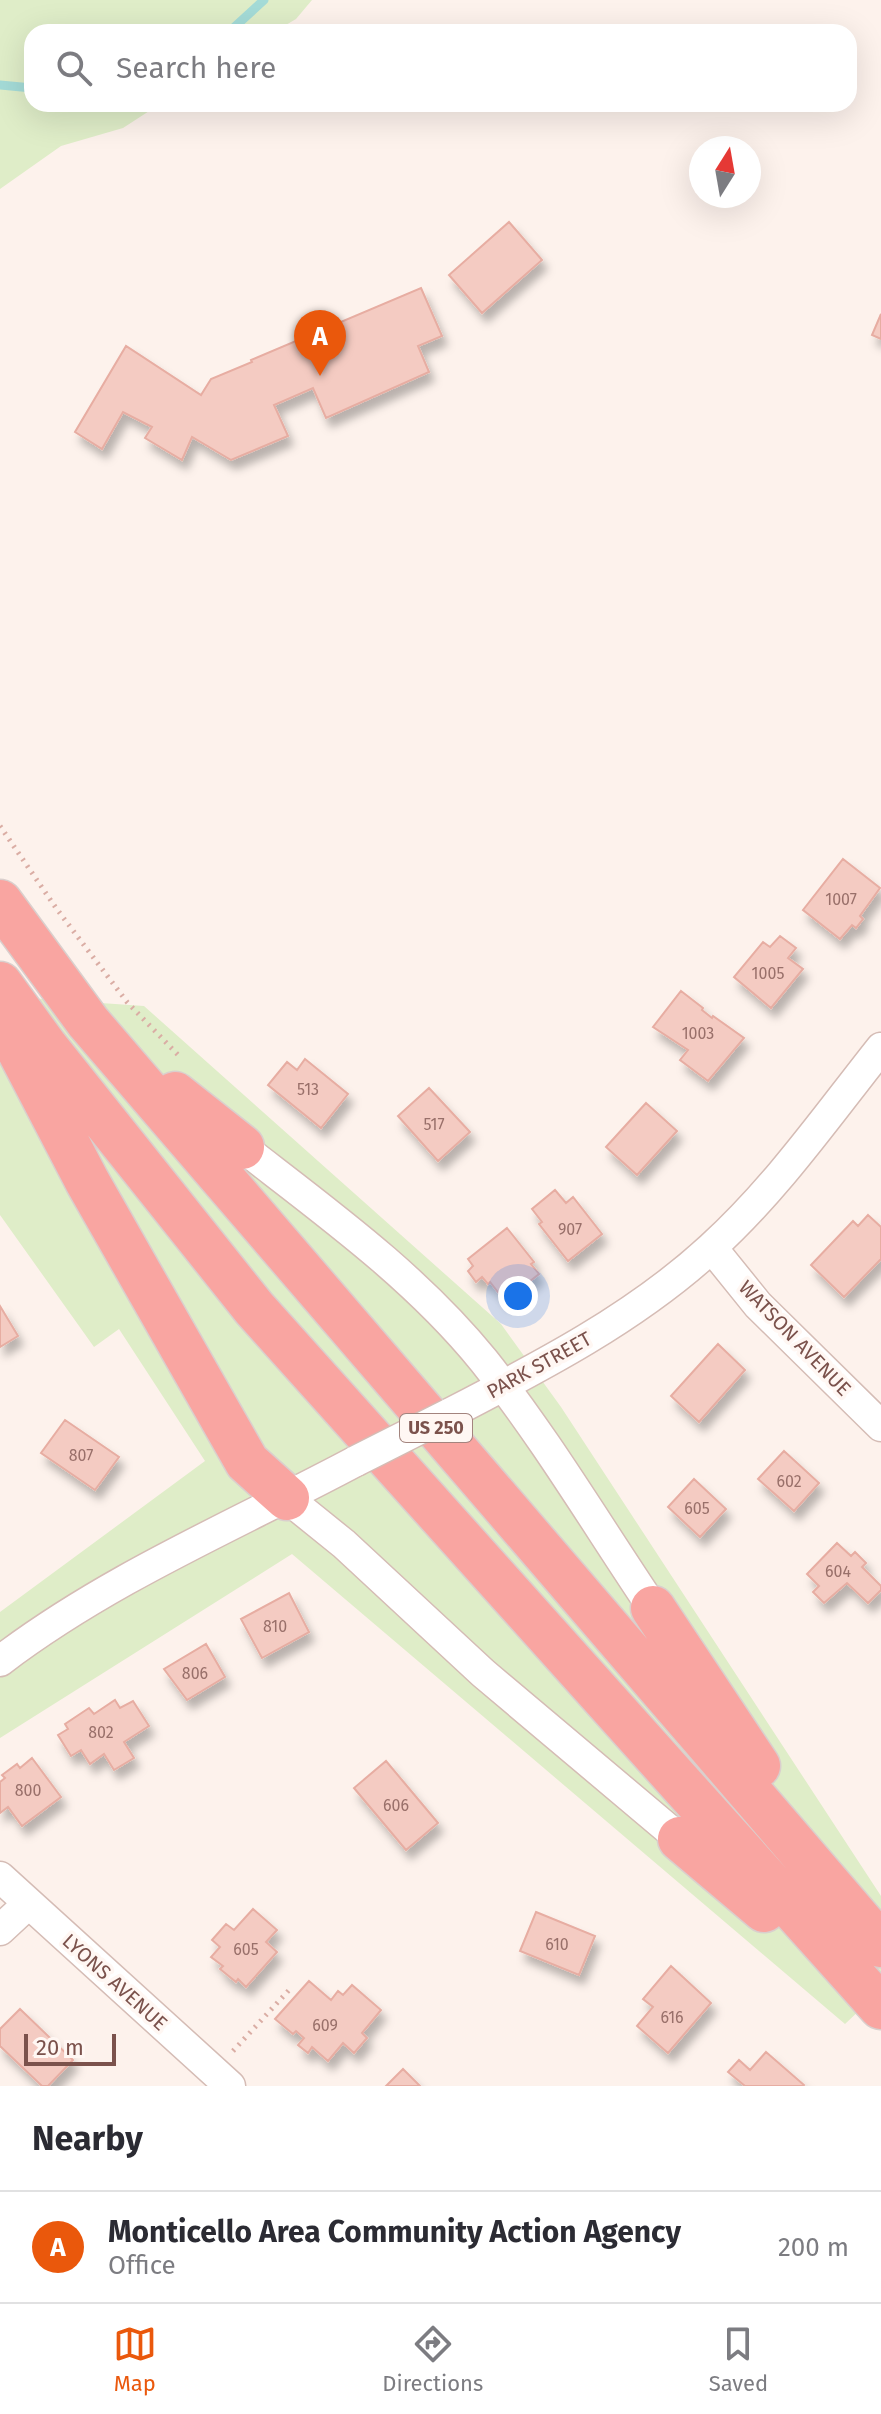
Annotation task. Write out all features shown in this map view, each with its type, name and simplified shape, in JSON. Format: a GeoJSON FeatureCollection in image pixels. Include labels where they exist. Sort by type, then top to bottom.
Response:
{"type":"FeatureCollection","features":[{"type":"Feature","properties":{"kind":"highway","name":"US 250"},"geometry":{"type":"LineString","coordinates":[[0,902],[88,1022],[871,1933]]}},
{"type":"Feature","properties":{"kind":"highway","name":"US 250"},"geometry":{"type":"LineString","coordinates":[[0,984],[45,1046],[254,1308],[881,2008]]}},
{"type":"Feature","properties":{"kind":"highway"},"geometry":{"type":"LineString","coordinates":[[0,1013],[87,1181],[247,1462],[287,1498]]}},
{"type":"Feature","properties":{"kind":"highway"},"geometry":{"type":"LineString","coordinates":[[88,1022],[242,1147]]}},
{"type":"Feature","properties":{"kind":"highway"},"geometry":{"type":"LineString","coordinates":[[653,1608],[871,1933]]}},
{"type":"Feature","properties":{"kind":"highway"},"geometry":{"type":"LineString","coordinates":[[680,1839],[881,2008]]}},
{"type":"Feature","properties":{"kind":"street","name":"PARK STREET"},"geometry":{"type":"LineString","coordinates":[[0,1661],[103,1592],[200,1538],[287,1498],[503,1387],[615,1322],[712,1248],[760,1199],[881,1048]]}},
{"type":"Feature","properties":{"kind":"street"},"geometry":{"type":"LineString","coordinates":[[242,1147],[367,1244],[424,1296],[483,1360],[555,1457],[653,1608]]}},
{"type":"Feature","properties":{"kind":"street","name":"WATSON AVENUE"},"geometry":{"type":"LineString","coordinates":[[712,1248],[758,1305],[881,1426]]}},
{"type":"Feature","properties":{"kind":"street"},"geometry":{"type":"LineString","coordinates":[[287,1498],[344,1544],[493,1682],[680,1839]]}},
{"type":"Feature","properties":{"kind":"street","name":"LYONS AVENUE"},"geometry":{"type":"LineString","coordinates":[[0,1877],[230,2086]]}},
{"type":"Feature","properties":{"kind":"street"},"geometry":{"type":"LineString","coordinates":[[0,1930],[28,1904]]}},
{"type":"Feature","properties":{"kind":"path"},"geometry":{"type":"LineString","coordinates":[[0,826],[56,908],[127,1002],[188,1065]]}},
{"type":"Feature","properties":{"kind":"path"},"geometry":{"type":"LineString","coordinates":[[230,2055],[290,1989]]}},
{"type":"Feature","properties":{"kind":"green space"},"geometry":{"type":"Polygon","coordinates":[[[0,0],[312,0],[288,24],[24,24],[24,112],[148,112],[123,128],[61,146],[0,189],[0,0]]]}},
{"type":"Feature","properties":{"kind":"green space"},"geometry":{"type":"Polygon","coordinates":[[[0,996],[144,1006],[501,1324],[561,1407],[881,1896],[881,1990],[845,2024],[292,1554],[0,1738],[0,1612],[205,1461],[119,1329],[94,1347],[0,1215],[0,996]]]}},
{"type":"Feature","properties":{"kind":"building"},"geometry":{"type":"Polygon","coordinates":[[[509,222],[542,260],[482,313],[449,275],[509,222]]]}},
{"type":"Feature","properties":{"kind":"building"},"geometry":{"type":"Polygon","coordinates":[[[421,288],[442,336],[418,346],[429,372],[326,418],[313,388],[274,405],[288,436],[231,460],[192,437],[182,460],[145,438],[152,427],[123,412],[102,449],[75,432],[126,346],[201,395],[211,379],[421,288]]]}},
{"type":"Feature","properties":{"kind":"building"},"geometry":{"type":"Polygon","coordinates":[[[881,314],[881,339],[872,335],[881,314]]]}},
{"type":"Feature","properties":{"kind":"building"},"geometry":{"type":"Polygon","coordinates":[[[843,859],[880,888],[860,916],[863,919],[856,928],[852,925],[840,939],[803,910],[843,859]]]}},
{"type":"Feature","properties":{"kind":"building"},"geometry":{"type":"Polygon","coordinates":[[[780,936],[796,948],[788,958],[803,969],[771,1008],[734,977],[763,942],[770,947],[780,936]]]}},
{"type":"Feature","properties":{"kind":"building"},"geometry":{"type":"Polygon","coordinates":[[[681,991],[712,1018],[744,1038],[708,1081],[680,1060],[688,1050],[653,1027],[681,991]]]}},
{"type":"Feature","properties":{"kind":"building"},"geometry":{"type":"Polygon","coordinates":[[[305,1059],[348,1094],[321,1128],[268,1085],[287,1062],[297,1070],[305,1059]]]}},
{"type":"Feature","properties":{"kind":"building"},"geometry":{"type":"Polygon","coordinates":[[[429,1088],[470,1132],[438,1161],[398,1116],[429,1088]]]}},
{"type":"Feature","properties":{"kind":"building"},"geometry":{"type":"Polygon","coordinates":[[[646,1103],[677,1131],[637,1175],[606,1147],[646,1103]]]}},
{"type":"Feature","properties":{"kind":"building"},"geometry":{"type":"Polygon","coordinates":[[[555,1190],[566,1203],[573,1197],[602,1234],[568,1261],[539,1224],[542,1222],[532,1209],[555,1190]]]}},
{"type":"Feature","properties":{"kind":"building"},"geometry":{"type":"Polygon","coordinates":[[[868,1215],[881,1227],[881,1259],[844,1297],[811,1265],[853,1221],[858,1226],[868,1215]]]}},
{"type":"Feature","properties":{"kind":"building"},"geometry":{"type":"Polygon","coordinates":[[[507,1228],[534,1262],[531,1264],[539,1274],[505,1301],[490,1282],[488,1284],[482,1277],[476,1282],[468,1271],[473,1266],[468,1259],[507,1228]]]}},
{"type":"Feature","properties":{"kind":"building"},"geometry":{"type":"Polygon","coordinates":[[[0,1306],[18,1336],[0,1347],[0,1306]]]}},
{"type":"Feature","properties":{"kind":"building"},"geometry":{"type":"Polygon","coordinates":[[[718,1344],[745,1370],[699,1422],[671,1396],[718,1344]]]}},
{"type":"Feature","properties":{"kind":"building"},"geometry":{"type":"Polygon","coordinates":[[[65,1420],[119,1457],[95,1490],[41,1453],[65,1420]]]}},
{"type":"Feature","properties":{"kind":"building"},"geometry":{"type":"Polygon","coordinates":[[[784,1451],[819,1483],[794,1511],[758,1479],[784,1451]]]}},
{"type":"Feature","properties":{"kind":"building"},"geometry":{"type":"Polygon","coordinates":[[[694,1479],[726,1509],[700,1537],[668,1507],[694,1479]]]}},
{"type":"Feature","properties":{"kind":"building"},"geometry":{"type":"Polygon","coordinates":[[[837,1543],[851,1556],[855,1552],[866,1563],[862,1567],[881,1586],[881,1590],[868,1603],[847,1583],[824,1603],[813,1592],[819,1586],[807,1574],[837,1543]]]}},
{"type":"Feature","properties":{"kind":"building"},"geometry":{"type":"Polygon","coordinates":[[[289,1593],[309,1632],[262,1658],[241,1619],[289,1593]]]}},
{"type":"Feature","properties":{"kind":"building"},"geometry":{"type":"Polygon","coordinates":[[[206,1644],[225,1677],[187,1700],[164,1669],[206,1644]]]}},
{"type":"Feature","properties":{"kind":"building"},"geometry":{"type":"Polygon","coordinates":[[[115,1700],[120,1708],[133,1701],[149,1726],[124,1742],[134,1758],[114,1770],[104,1754],[90,1764],[81,1750],[71,1756],[58,1735],[68,1729],[65,1724],[89,1708],[94,1714],[115,1700]]]}},
{"type":"Feature","properties":{"kind":"building"},"geometry":{"type":"Polygon","coordinates":[[[32,1758],[61,1797],[22,1826],[8,1807],[0,1813],[0,1782],[5,1778],[2,1775],[17,1764],[20,1768],[32,1758]]]}},
{"type":"Feature","properties":{"kind":"building"},"geometry":{"type":"Polygon","coordinates":[[[386,1761],[438,1823],[406,1850],[354,1788],[386,1761]]]}},
{"type":"Feature","properties":{"kind":"building"},"geometry":{"type":"Polygon","coordinates":[[[253,1909],[277,1930],[266,1942],[277,1952],[246,1987],[220,1969],[223,1966],[211,1957],[220,1947],[212,1940],[226,1924],[234,1930],[253,1909]]]}},
{"type":"Feature","properties":{"kind":"building"},"geometry":{"type":"Polygon","coordinates":[[[536,1912],[595,1936],[579,1975],[520,1951],[536,1912]]]}},
{"type":"Feature","properties":{"kind":"building"},"geometry":{"type":"Polygon","coordinates":[[[671,1966],[711,2003],[668,2053],[637,2026],[653,2007],[643,1999],[671,1966]]]}},
{"type":"Feature","properties":{"kind":"building"},"geometry":{"type":"Polygon","coordinates":[[[309,1981],[331,2000],[338,1991],[343,1995],[352,1985],[381,2010],[362,2033],[367,2038],[354,2053],[343,2043],[328,2061],[312,2047],[308,2053],[298,2045],[304,2038],[296,2031],[293,2034],[275,2019],[309,1981]]]}},
{"type":"Feature","properties":{"kind":"building"},"geometry":{"type":"Polygon","coordinates":[[[20,2009],[73,2060],[48,2086],[42,2086],[0,2046],[0,2029],[20,2009]]]}},
{"type":"Feature","properties":{"kind":"building"},"geometry":{"type":"Polygon","coordinates":[[[766,2052],[804,2085],[745,2086],[728,2072],[739,2060],[750,2070],[766,2052]]]}},
{"type":"Feature","properties":{"kind":"building"},"geometry":{"type":"Polygon","coordinates":[[[403,2069],[420,2086],[386,2086],[403,2069]]]}},
{"type":"Feature","properties":{"kind":"waterway"},"geometry":{"type":"LineString","coordinates":[[238,24],[264,0]]}},
{"type":"Feature","properties":{"kind":"waterway"},"geometry":{"type":"LineString","coordinates":[[0,85],[24,87]]}},
{"type":"Feature","properties":{"kind":"place","name":"Monticello Area Community Action Agency"},"geometry":{"type":"Point","coordinates":[320,376]}}]}
